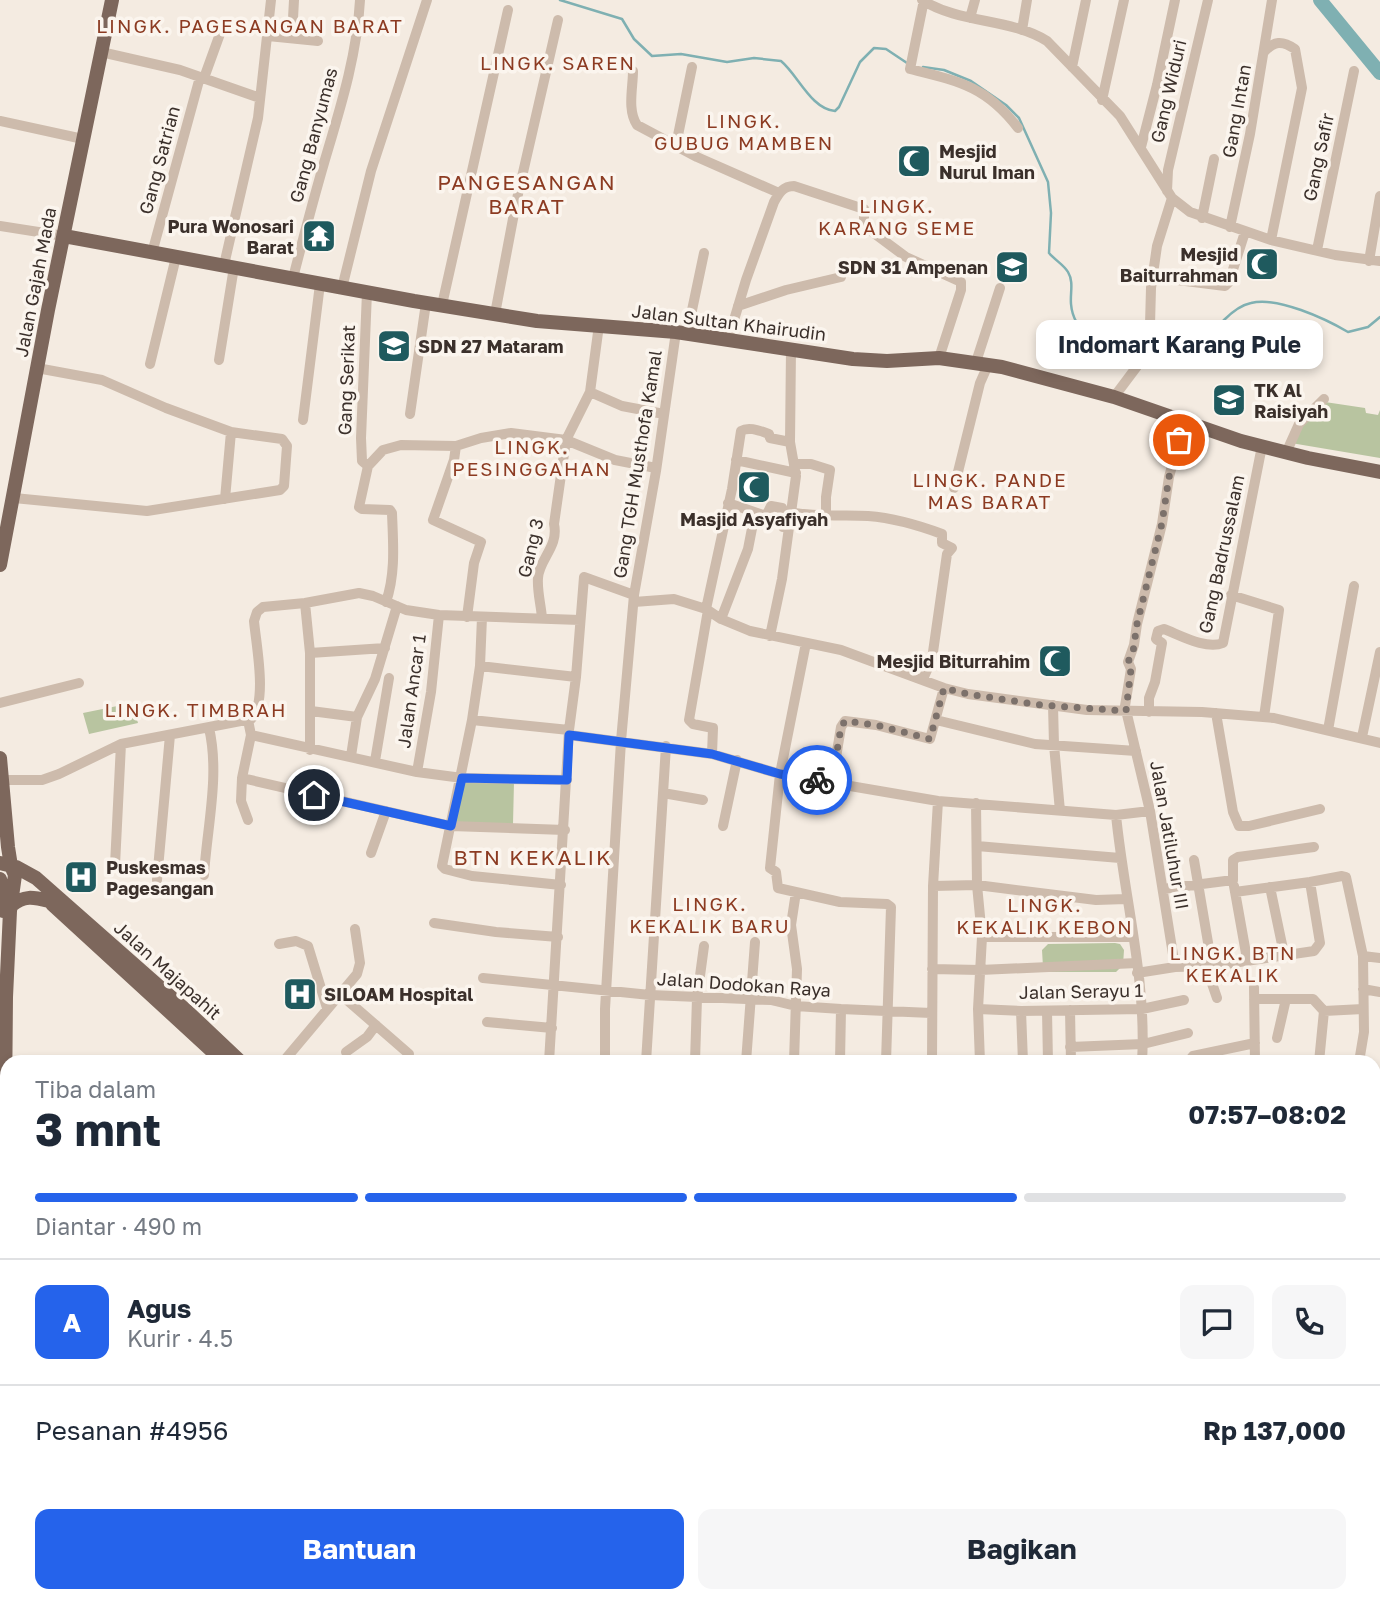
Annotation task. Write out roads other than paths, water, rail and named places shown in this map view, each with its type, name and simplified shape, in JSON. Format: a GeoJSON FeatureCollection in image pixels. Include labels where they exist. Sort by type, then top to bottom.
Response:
{"type":"FeatureCollection","features":[{"type":"Feature","properties":{"kind":"main road","name":"Jalan Gajah Mada"},"geometry":{"type":"LineString","coordinates":[[0,565],[8,504],[110,2]]}},
{"type":"Feature","properties":{"kind":"main road","name":"Jalan Sultan Khairudin"},"geometry":{"type":"LineString","coordinates":[[64,236],[537,321],[682,333],[869,360],[939,358],[982,363],[1114,397],[1219,435],[1286,453],[1380,471]]}},
{"type":"Feature","properties":{"kind":"main road"},"geometry":{"type":"LineString","coordinates":[[0,758],[8,847],[0,951]]}},
{"type":"Feature","properties":{"kind":"main road","name":"Jalan Majapahit"},"geometry":{"type":"LineString","coordinates":[[6,883],[36,878],[233,1055]]}},
{"type":"Feature","properties":{"kind":"main road"},"geometry":{"type":"LineString","coordinates":[[6,883],[23,897],[49,901]]}},
{"type":"Feature","properties":{"kind":"main road"},"geometry":{"type":"LineString","coordinates":[[4,1055],[6,883]]}},
{"type":"Feature","properties":{"kind":"main road","name":"Jalan Majapahit"},"geometry":{"type":"LineString","coordinates":[[6,883],[32,885],[166,1012],[216,1055]]}},
{"type":"Feature","properties":{"kind":"street"},"geometry":{"type":"LineString","coordinates":[[219,360],[229,266],[258,118],[271,0]]}},
{"type":"Feature","properties":{"kind":"street"},"geometry":{"type":"LineString","coordinates":[[292,37],[294,0]]}},
{"type":"Feature","properties":{"kind":"street","name":"Gang Banyumas"},"geometry":{"type":"LineString","coordinates":[[293,278],[325,159],[340,116],[359,25],[360,0]]}},
{"type":"Feature","properties":{"kind":"street"},"geometry":{"type":"LineString","coordinates":[[342,288],[370,171],[427,0]]}},
{"type":"Feature","properties":{"kind":"street"},"geometry":{"type":"LineString","coordinates":[[1018,128],[998,105],[972,87],[943,76],[910,69],[924,0],[946,5],[970,18],[1035,34],[1047,41],[1120,116],[1169,195],[1202,218],[1271,240],[1374,261],[1380,196]]}},
{"type":"Feature","properties":{"kind":"street"},"geometry":{"type":"LineString","coordinates":[[970,18],[975,0]]}},
{"type":"Feature","properties":{"kind":"street"},"geometry":{"type":"LineString","coordinates":[[1022,30],[1027,0]]}},
{"type":"Feature","properties":{"kind":"street"},"geometry":{"type":"LineString","coordinates":[[1072,66],[1086,0]]}},
{"type":"Feature","properties":{"kind":"street"},"geometry":{"type":"LineString","coordinates":[[1102,100],[1124,0]]}},
{"type":"Feature","properties":{"kind":"street"},"geometry":{"type":"LineString","coordinates":[[1141,147],[1175,0]]}},
{"type":"Feature","properties":{"kind":"street","name":"Gang Widuri"},"geometry":{"type":"LineString","coordinates":[[1114,397],[1144,354],[1150,325],[1151,288],[1157,246],[1169,195],[1168,170],[1208,0]]}},
{"type":"Feature","properties":{"kind":"street","name":"Gang Intan"},"geometry":{"type":"LineString","coordinates":[[1230,227],[1244,166],[1272,0]]}},
{"type":"Feature","properties":{"kind":"street"},"geometry":{"type":"LineString","coordinates":[[442,305],[508,10]]}},
{"type":"Feature","properties":{"kind":"street"},"geometry":{"type":"LineString","coordinates":[[495,314],[516,203],[558,20]]}},
{"type":"Feature","properties":{"kind":"street","name":"Gang Satrian"},"geometry":{"type":"LineString","coordinates":[[152,253],[202,77],[221,32]]}},
{"type":"Feature","properties":{"kind":"street"},"geometry":{"type":"LineString","coordinates":[[268,36],[318,41]]}},
{"type":"Feature","properties":{"kind":"street"},"geometry":{"type":"LineString","coordinates":[[1264,52],[1272,43],[1277,42],[1295,49],[1302,82],[1271,240]]}},
{"type":"Feature","properties":{"kind":"street"},"geometry":{"type":"LineString","coordinates":[[101,52],[131,57],[202,77],[260,98]]}},
{"type":"Feature","properties":{"kind":"street"},"geometry":{"type":"LineString","coordinates":[[676,145],[692,67]]}},
{"type":"Feature","properties":{"kind":"street"},"geometry":{"type":"LineString","coordinates":[[633,71],[633,119],[637,125],[698,157],[779,193]]}},
{"type":"Feature","properties":{"kind":"street","name":"Gang Safir"},"geometry":{"type":"LineString","coordinates":[[1317,250],[1354,71]]}},
{"type":"Feature","properties":{"kind":"street"},"geometry":{"type":"LineString","coordinates":[[0,121],[83,139]]}},
{"type":"Feature","properties":{"kind":"street"},"geometry":{"type":"LineString","coordinates":[[1202,218],[1214,159]]}},
{"type":"Feature","properties":{"kind":"street"},"geometry":{"type":"LineString","coordinates":[[728,340],[753,258],[779,193],[786,187],[794,186],[864,209],[867,228],[906,257],[930,270],[959,279],[961,290],[939,358]]}},
{"type":"Feature","properties":{"kind":"street"},"geometry":{"type":"LineString","coordinates":[[0,226],[64,236]]}},
{"type":"Feature","properties":{"kind":"street"},"geometry":{"type":"LineString","coordinates":[[1154,277],[1226,286],[1245,232]]}},
{"type":"Feature","properties":{"kind":"street","name":"Gang TGH Musthofa Kamal"},"geometry":{"type":"LineString","coordinates":[[605,1055],[605,1009],[621,741],[634,599],[664,414],[704,253]]}},
{"type":"Feature","properties":{"kind":"street"},"geometry":{"type":"LineString","coordinates":[[150,364],[176,257]]}},
{"type":"Feature","properties":{"kind":"street"},"geometry":{"type":"LineString","coordinates":[[738,306],[786,290],[841,277]]}},
{"type":"Feature","properties":{"kind":"street"},"geometry":{"type":"LineString","coordinates":[[303,420],[320,284]]}},
{"type":"Feature","properties":{"kind":"street"},"geometry":{"type":"LineString","coordinates":[[954,488],[1000,288]]}},
{"type":"Feature","properties":{"kind":"street","name":"Gang Serikat"},"geometry":{"type":"LineString","coordinates":[[367,292],[361,447],[362,461],[368,466]]}},
{"type":"Feature","properties":{"kind":"street"},"geometry":{"type":"LineString","coordinates":[[410,414],[426,303]]}},
{"type":"Feature","properties":{"kind":"street","name":"Gang 3"},"geometry":{"type":"LineString","coordinates":[[542,618],[538,577],[552,549],[566,440],[590,392],[598,325]]}},
{"type":"Feature","properties":{"kind":"street"},"geometry":{"type":"LineString","coordinates":[[771,636],[782,579],[795,471],[790,442],[791,349]]}},
{"type":"Feature","properties":{"kind":"street"},"geometry":{"type":"LineString","coordinates":[[8,504],[148,511],[280,490],[284,486],[287,446],[282,439],[231,432],[102,380],[37,368]]}},
{"type":"Feature","properties":{"kind":"street"},"geometry":{"type":"LineString","coordinates":[[590,392],[622,406],[664,414]]}},
{"type":"Feature","properties":{"kind":"street"},"geometry":{"type":"LineString","coordinates":[[1286,453],[1299,424],[1324,398]]}},
{"type":"Feature","properties":{"kind":"street"},"geometry":{"type":"LineString","coordinates":[[1126,711],[1131,669],[1128,662],[1133,652],[1137,624],[1162,523],[1169,477],[1184,421]]}},
{"type":"Feature","properties":{"kind":"street"},"geometry":{"type":"LineString","coordinates":[[712,754],[713,728],[693,724],[689,720],[740,432],[745,429],[790,442]]}},
{"type":"Feature","properties":{"kind":"street"},"geometry":{"type":"LineString","coordinates":[[225,499],[231,432]]}},
{"type":"Feature","properties":{"kind":"street"},"geometry":{"type":"LineString","coordinates":[[386,602],[393,570],[392,513],[390,510],[360,508],[368,466],[383,450],[401,445],[456,446],[511,433],[566,440],[615,460],[656,468]]}},
{"type":"Feature","properties":{"kind":"street"},"geometry":{"type":"LineString","coordinates":[[456,446],[454,460],[433,520],[481,542],[474,563],[467,617]]}},
{"type":"Feature","properties":{"kind":"street","name":"Gang Badrussalam"},"geometry":{"type":"LineString","coordinates":[[1149,712],[1149,698],[1156,682],[1162,643],[1156,639],[1158,631],[1164,629],[1191,640],[1220,644],[1224,639],[1262,446]]}},
{"type":"Feature","properties":{"kind":"street"},"geometry":{"type":"LineString","coordinates":[[736,460],[795,471],[811,464],[830,470],[826,516]]}},
{"type":"Feature","properties":{"kind":"street"},"geometry":{"type":"LineString","coordinates":[[728,503],[766,516],[771,506],[782,508],[783,527],[789,527]]}},
{"type":"Feature","properties":{"kind":"street"},"geometry":{"type":"LineString","coordinates":[[791,512],[895,519],[942,534],[942,543],[952,548],[947,554],[932,659],[923,679]]}},
{"type":"Feature","properties":{"kind":"street"},"geometry":{"type":"LineString","coordinates":[[721,619],[748,549],[755,513]]}},
{"type":"Feature","properties":{"kind":"street"},"geometry":{"type":"LineString","coordinates":[[550,1055],[569,732],[584,576],[634,599],[674,599],[771,636],[858,655],[944,688],[968,694],[1087,710],[1216,713],[1264,717],[1287,720],[1380,743]]}},
{"type":"Feature","properties":{"kind":"street"},"geometry":{"type":"LineString","coordinates":[[1328,730],[1354,586]]}},
{"type":"Feature","properties":{"kind":"street"},"geometry":{"type":"LineString","coordinates":[[3,780],[50,778],[121,744],[248,720],[257,712],[260,696],[254,621],[259,608],[359,593],[397,606],[439,615],[580,620]]}},
{"type":"Feature","properties":{"kind":"street"},"geometry":{"type":"LineString","coordinates":[[1231,595],[1278,609],[1264,717]]}},
{"type":"Feature","properties":{"kind":"street"},"geometry":{"type":"LineString","coordinates":[[305,603],[310,653],[310,750]]}},
{"type":"Feature","properties":{"kind":"street"},"geometry":{"type":"LineString","coordinates":[[351,756],[357,717],[375,679],[397,606]]}},
{"type":"Feature","properties":{"kind":"street","name":"Jalan Ancar 1"},"geometry":{"type":"LineString","coordinates":[[417,772],[431,692],[439,615]]}},
{"type":"Feature","properties":{"kind":"street"},"geometry":{"type":"LineString","coordinates":[[482,617],[480,666],[472,720],[442,866],[472,876],[561,885]]}},
{"type":"Feature","properties":{"kind":"street"},"geometry":{"type":"LineString","coordinates":[[806,643],[780,774],[770,868],[776,872],[777,888],[840,902],[889,904],[892,909],[887,1055]]}},
{"type":"Feature","properties":{"kind":"street"},"geometry":{"type":"LineString","coordinates":[[310,653],[385,649]]}},
{"type":"Feature","properties":{"kind":"street"},"geometry":{"type":"LineString","coordinates":[[1362,737],[1377,689],[1380,652]]}},
{"type":"Feature","properties":{"kind":"street"},"geometry":{"type":"LineString","coordinates":[[480,666],[576,677]]}},
{"type":"Feature","properties":{"kind":"street"},"geometry":{"type":"LineString","coordinates":[[375,761],[389,678]]}},
{"type":"Feature","properties":{"kind":"street"},"geometry":{"type":"LineString","coordinates":[[0,703],[79,683]]}},
{"type":"Feature","properties":{"kind":"street"},"geometry":{"type":"LineString","coordinates":[[832,782],[841,727],[845,721],[876,725],[928,739],[932,737],[944,688]]}},
{"type":"Feature","properties":{"kind":"street"},"geometry":{"type":"LineString","coordinates":[[1053,705],[1060,811]]}},
{"type":"Feature","properties":{"kind":"street"},"geometry":{"type":"LineString","coordinates":[[311,711],[357,717]]}},
{"type":"Feature","properties":{"kind":"street","name":"Jalan Jatiluhur III"},"geometry":{"type":"LineString","coordinates":[[1126,711],[1150,811],[1175,967]]}},
{"type":"Feature","properties":{"kind":"street"},"geometry":{"type":"LineString","coordinates":[[1216,713],[1233,812],[1239,826],[1260,824],[1320,809]]}},
{"type":"Feature","properties":{"kind":"street"},"geometry":{"type":"LineString","coordinates":[[248,720],[251,735],[242,778],[242,801],[248,820]]}},
{"type":"Feature","properties":{"kind":"street"},"geometry":{"type":"LineString","coordinates":[[472,720],[712,754],[780,774],[938,802],[1116,815],[1150,811]]}},
{"type":"Feature","properties":{"kind":"street"},"geometry":{"type":"LineString","coordinates":[[936,720],[1015,741],[1136,751]]}},
{"type":"Feature","properties":{"kind":"street"},"geometry":{"type":"LineString","coordinates":[[204,875],[214,754],[209,729]]}},
{"type":"Feature","properties":{"kind":"street"},"geometry":{"type":"LineString","coordinates":[[158,880],[170,735]]}},
{"type":"Feature","properties":{"kind":"street"},"geometry":{"type":"LineString","coordinates":[[251,735],[417,772],[462,778],[567,780]]}},
{"type":"Feature","properties":{"kind":"street"},"geometry":{"type":"LineString","coordinates":[[115,865],[121,744]]}},
{"type":"Feature","properties":{"kind":"street"},"geometry":{"type":"LineString","coordinates":[[646,1055],[666,746]]}},
{"type":"Feature","properties":{"kind":"street"},"geometry":{"type":"LineString","coordinates":[[723,826],[737,760]]}},
{"type":"Feature","properties":{"kind":"street"},"geometry":{"type":"LineString","coordinates":[[242,778],[451,826],[565,830]]}},
{"type":"Feature","properties":{"kind":"street"},"geometry":{"type":"LineString","coordinates":[[663,793],[703,800]]}},
{"type":"Feature","properties":{"kind":"street"},"geometry":{"type":"LineString","coordinates":[[932,1055],[933,886],[938,802]]}},
{"type":"Feature","properties":{"kind":"street"},"geometry":{"type":"LineString","coordinates":[[976,803],[977,885],[982,937],[979,1055]]}},
{"type":"Feature","properties":{"kind":"street"},"geometry":{"type":"LineString","coordinates":[[371,853],[386,811]]}},
{"type":"Feature","properties":{"kind":"street"},"geometry":{"type":"LineString","coordinates":[[1116,815],[1143,1009],[1142,1055]]}},
{"type":"Feature","properties":{"kind":"street"},"geometry":{"type":"LineString","coordinates":[[977,846],[1120,858]]}},
{"type":"Feature","properties":{"kind":"street"},"geometry":{"type":"LineString","coordinates":[[1247,959],[1233,880],[1233,860],[1238,857],[1314,847]]}},
{"type":"Feature","properties":{"kind":"street"},"geometry":{"type":"LineString","coordinates":[[1194,860],[1209,966],[1217,998]]}},
{"type":"Feature","properties":{"kind":"street"},"geometry":{"type":"LineString","coordinates":[[1235,892],[1346,877],[1363,956],[1364,1032],[1360,1055]]}},
{"type":"Feature","properties":{"kind":"street"},"geometry":{"type":"LineString","coordinates":[[1163,890],[1233,880]]}},
{"type":"Feature","properties":{"kind":"street"},"geometry":{"type":"LineString","coordinates":[[932,969],[1209,966],[1314,951],[1320,943],[1310,883]]}},
{"type":"Feature","properties":{"kind":"street"},"geometry":{"type":"LineString","coordinates":[[933,886],[977,885],[1096,900],[1126,899]]}},
{"type":"Feature","properties":{"kind":"street"},"geometry":{"type":"LineString","coordinates":[[1270,887],[1283,954]]}},
{"type":"Feature","properties":{"kind":"street"},"geometry":{"type":"LineString","coordinates":[[794,1055],[797,969],[791,925],[796,892]]}},
{"type":"Feature","properties":{"kind":"street"},"geometry":{"type":"LineString","coordinates":[[434,923],[558,937]]}},
{"type":"Feature","properties":{"kind":"street"},"geometry":{"type":"LineString","coordinates":[[289,1055],[356,974],[360,963],[355,929]]}},
{"type":"Feature","properties":{"kind":"street"},"geometry":{"type":"LineString","coordinates":[[982,937],[1133,937]]}},
{"type":"Feature","properties":{"kind":"street"},"geometry":{"type":"LineString","coordinates":[[279,944],[300,941],[308,946],[327,1008]]}},
{"type":"Feature","properties":{"kind":"street"},"geometry":{"type":"LineString","coordinates":[[746,1055],[755,942]]}},
{"type":"Feature","properties":{"kind":"street"},"geometry":{"type":"LineString","coordinates":[[695,1055],[697,998],[704,946]]}},
{"type":"Feature","properties":{"kind":"street"},"geometry":{"type":"LineString","coordinates":[[1363,956],[1380,958]]}},
{"type":"Feature","properties":{"kind":"street","name":"Jalan Dodokan Raya"},"geometry":{"type":"LineString","coordinates":[[483,978],[650,995],[771,1000],[796,1006],[931,1013]]}},
{"type":"Feature","properties":{"kind":"street"},"geometry":{"type":"LineString","coordinates":[[1363,989],[1380,992]]}},
{"type":"Feature","properties":{"kind":"street"},"geometry":{"type":"LineString","coordinates":[[1255,1055],[1254,993],[1286,999],[1313,999],[1324,1011],[1320,1055]]}},
{"type":"Feature","properties":{"kind":"street"},"geometry":{"type":"LineString","coordinates":[[340,994],[409,1054]]}},
{"type":"Feature","properties":{"kind":"street"},"geometry":{"type":"LineString","coordinates":[[1277,1038],[1286,999]]}},
{"type":"Feature","properties":{"kind":"street","name":"Jalan Serayu 1"},"geometry":{"type":"LineString","coordinates":[[978,1009],[1143,1009],[1184,1000]]}},
{"type":"Feature","properties":{"kind":"street"},"geometry":{"type":"LineString","coordinates":[[840,1055],[841,1009]]}},
{"type":"Feature","properties":{"kind":"street"},"geometry":{"type":"LineString","coordinates":[[1324,1011],[1363,1009]]}},
{"type":"Feature","properties":{"kind":"street"},"geometry":{"type":"LineString","coordinates":[[1070,1010],[1071,1055]]}},
{"type":"Feature","properties":{"kind":"street"},"geometry":{"type":"LineString","coordinates":[[1021,1011],[1023,1055]]}},
{"type":"Feature","properties":{"kind":"street"},"geometry":{"type":"LineString","coordinates":[[1047,1011],[1048,1055]]}},
{"type":"Feature","properties":{"kind":"street"},"geometry":{"type":"LineString","coordinates":[[487,1021],[552,1028]]}},
{"type":"Feature","properties":{"kind":"street"},"geometry":{"type":"LineString","coordinates":[[346,1052],[367,1038],[376,1026]]}},
{"type":"Feature","properties":{"kind":"street"},"geometry":{"type":"LineString","coordinates":[[1070,1047],[1143,1044],[1188,1033]]}},
{"type":"Feature","properties":{"kind":"street"},"geometry":{"type":"LineString","coordinates":[[1198,1055],[1255,1043]]}},
{"type":"Feature","properties":{"kind":"waterway"},"geometry":{"type":"LineString","coordinates":[[560,0],[622,19],[634,39],[652,56],[681,54],[727,62],[754,58],[781,61],[812,98],[826,109],[835,111],[860,62],[874,48],[886,49],[907,63]]}},
{"type":"Feature","properties":{"kind":"waterway"},"geometry":{"type":"LineString","coordinates":[[1320,0],[1380,73]]}},
{"type":"Feature","properties":{"kind":"waterway"},"geometry":{"type":"LineString","coordinates":[[923,67],[944,70],[971,81],[1006,105],[1019,118],[1048,182],[1051,213],[1049,253],[1070,276],[1071,304],[1079,326],[1096,339],[1141,353]]}},
{"type":"Feature","properties":{"kind":"waterway"},"geometry":{"type":"LineString","coordinates":[[1147,355],[1170,361],[1180,360],[1189,354],[1195,357],[1201,353],[1227,317],[1251,303],[1287,306],[1314,315],[1348,332],[1368,327],[1380,317]]}},
{"type":"Feature","properties":{"kind":"place","name":"Mesjid Nurul Iman"},"geometry":{"type":"Point","coordinates":[914,161]}},
{"type":"Feature","properties":{"kind":"place","name":"Pura Wonosari Barat"},"geometry":{"type":"Point","coordinates":[319,236]}},
{"type":"Feature","properties":{"kind":"place","name":"Mesjid Baiturrahman"},"geometry":{"type":"Point","coordinates":[1262,264]}},
{"type":"Feature","properties":{"kind":"place","name":"SDN 31 Ampenan"},"geometry":{"type":"Point","coordinates":[1012,267]}},
{"type":"Feature","properties":{"kind":"place","name":"SDN 27 Mataram"},"geometry":{"type":"Point","coordinates":[394,346]}},
{"type":"Feature","properties":{"kind":"place","name":"TK Al Raisiyah"},"geometry":{"type":"Point","coordinates":[1229,400]}},
{"type":"Feature","properties":{"kind":"place","name":"Indomart Karang Pule"},"geometry":{"type":"Point","coordinates":[1179,440]}},
{"type":"Feature","properties":{"kind":"place","name":"Masjid Asyafiyah"},"geometry":{"type":"Point","coordinates":[754,487]}},
{"type":"Feature","properties":{"kind":"place","name":"Mesjid Biturrahim"},"geometry":{"type":"Point","coordinates":[1055,661]}},
{"type":"Feature","properties":{"kind":"place","name":"Puskesmas Pagesangan"},"geometry":{"type":"Point","coordinates":[81,877]}},
{"type":"Feature","properties":{"kind":"place","name":"SILOAM Hospital"},"geometry":{"type":"Point","coordinates":[300,994]}},
{"type":"Feature","properties":{"kind":"district","name":"LINGK. PAGESANGAN BARAT"},"geometry":{"type":"Point","coordinates":[250,25]}},
{"type":"Feature","properties":{"kind":"district","name":"LINGK. SAREN"},"geometry":{"type":"Point","coordinates":[558,62]}},
{"type":"Feature","properties":{"kind":"district","name":"LINGK. GUBUG MAMBEN"},"geometry":{"type":"Point","coordinates":[744,131]}},
{"type":"Feature","properties":{"kind":"district","name":"PANGESANGAN BARAT"},"geometry":{"type":"Point","coordinates":[527,194]}},
{"type":"Feature","properties":{"kind":"district","name":"LINGK. KARANG SEME"},"geometry":{"type":"Point","coordinates":[897,216]}},
{"type":"Feature","properties":{"kind":"district","name":"LINGK. PESINGGAHAN"},"geometry":{"type":"Point","coordinates":[532,457]}},
{"type":"Feature","properties":{"kind":"district","name":"LINGK. PANDE MAS BARAT"},"geometry":{"type":"Point","coordinates":[990,490]}},
{"type":"Feature","properties":{"kind":"district","name":"LINGK. TIMBRAH"},"geometry":{"type":"Point","coordinates":[196,709]}},
{"type":"Feature","properties":{"kind":"district","name":"BTN KEKALIK"},"geometry":{"type":"Point","coordinates":[533,857]}},
{"type":"Feature","properties":{"kind":"district","name":"LINGK. KEKALIK BARU"},"geometry":{"type":"Point","coordinates":[710,914]}},
{"type":"Feature","properties":{"kind":"district","name":"LINGK. KEKALIK KEBON"},"geometry":{"type":"Point","coordinates":[1045,915]}},
{"type":"Feature","properties":{"kind":"district","name":"LINGK. BTN KEKALIK"},"geometry":{"type":"Point","coordinates":[1233,963]}}]}
